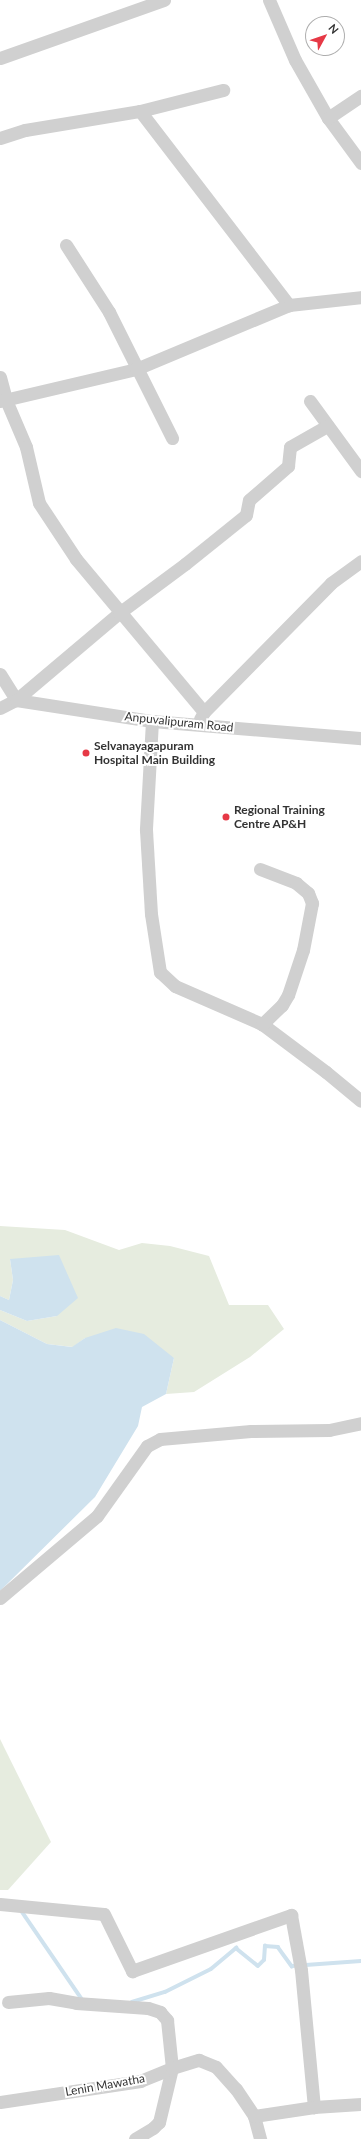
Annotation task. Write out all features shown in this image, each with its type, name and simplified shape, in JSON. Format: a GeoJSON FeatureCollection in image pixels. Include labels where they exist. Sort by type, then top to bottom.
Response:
{"type":"FeatureCollection","features":[{"type":"Feature","properties":{"kind":"street"},"geometry":{"type":"LineString","coordinates":[[0,58],[164,0]]}},
{"type":"Feature","properties":{"kind":"street"},"geometry":{"type":"LineString","coordinates":[[269,0],[295,60],[328,118],[361,163]]}},
{"type":"Feature","properties":{"kind":"street"},"geometry":{"type":"LineString","coordinates":[[0,138],[26,130],[140,111],[223,90]]}},
{"type":"Feature","properties":{"kind":"street"},"geometry":{"type":"LineString","coordinates":[[328,118],[361,96]]}},
{"type":"Feature","properties":{"kind":"street"},"geometry":{"type":"LineString","coordinates":[[140,111],[288,305]]}},
{"type":"Feature","properties":{"kind":"street"},"geometry":{"type":"LineString","coordinates":[[66,245],[109,312],[136,369],[172,438]]}},
{"type":"Feature","properties":{"kind":"street"},"geometry":{"type":"LineString","coordinates":[[3,401],[136,369],[288,305],[361,297]]}},
{"type":"Feature","properties":{"kind":"street"},"geometry":{"type":"LineString","coordinates":[[0,378],[3,401],[26,447],[39,502],[76,559],[119,613],[204,712]]}},
{"type":"Feature","properties":{"kind":"street"},"geometry":{"type":"LineString","coordinates":[[310,402],[361,471]]}},
{"type":"Feature","properties":{"kind":"street"},"geometry":{"type":"LineString","coordinates":[[0,708],[16,700],[119,613],[185,564],[246,515],[249,500],[288,466],[290,447],[327,426]]}},
{"type":"Feature","properties":{"kind":"street"},"geometry":{"type":"LineString","coordinates":[[197,724],[204,712],[331,583],[361,561]]}},
{"type":"Feature","properties":{"kind":"street"},"geometry":{"type":"LineString","coordinates":[[0,674],[16,700]]}},
{"type":"Feature","properties":{"kind":"street","name":"Anpuvalipuram Road"},"geometry":{"type":"LineString","coordinates":[[16,700],[152,721],[361,738]]}},
{"type":"Feature","properties":{"kind":"street"},"geometry":{"type":"LineString","coordinates":[[152,721],[146,830],[151,914],[160,972],[175,986],[262,1024],[326,1072],[361,1101]]}},
{"type":"Feature","properties":{"kind":"street"},"geometry":{"type":"LineString","coordinates":[[260,869],[296,883],[308,893],[312,903],[303,950],[288,995],[282,1005],[262,1024]]}},
{"type":"Feature","properties":{"kind":"street"},"geometry":{"type":"LineString","coordinates":[[0,1598],[97,1516],[147,1446],[160,1439],[251,1431],[329,1430],[361,1423]]}},
{"type":"Feature","properties":{"kind":"street"},"geometry":{"type":"LineString","coordinates":[[5,1905],[104,1914],[132,1971],[291,1915],[300,1965],[314,2107]]}},
{"type":"Feature","properties":{"kind":"street"},"geometry":{"type":"LineString","coordinates":[[8,2002],[49,1998],[76,2003],[148,2008],[160,2012],[167,2020],[172,2068],[159,2122],[153,2128],[135,2139]]}},
{"type":"Feature","properties":{"kind":"street","name":"Lenin Mawatha"},"geometry":{"type":"LineString","coordinates":[[0,2102],[140,2081],[172,2068],[199,2060],[216,2067],[236,2089],[254,2116],[260,2139]]}},
{"type":"Feature","properties":{"kind":"street"},"geometry":{"type":"LineString","coordinates":[[254,2116],[314,2107],[361,2104]]}},
{"type":"Feature","properties":{"kind":"shaded area"},"geometry":{"type":"Polygon","coordinates":[[[0,1226],[65,1230],[119,1250],[142,1243],[170,1246],[209,1256],[229,1305],[268,1305],[284,1329],[250,1357],[194,1392],[166,1394],[174,1358],[85,1338],[73,1347],[47,1344],[0,1320],[0,1310],[27,1321],[57,1316],[10,1259],[13,1280],[9,1300],[0,1296],[0,1226]]]}},
{"type":"Feature","properties":{"kind":"shaded area"},"geometry":{"type":"Polygon","coordinates":[[[0,1739],[51,1842],[8,1890],[0,1890],[0,1739]]]}},
{"type":"Feature","properties":{"kind":"water"},"geometry":{"type":"Polygon","coordinates":[[[59,1255],[78,1298],[57,1316],[27,1321],[0,1310],[0,1296],[9,1300],[13,1280],[10,1259],[59,1255]]]}},
{"type":"Feature","properties":{"kind":"water"},"geometry":{"type":"Polygon","coordinates":[[[0,1320],[47,1344],[72,1347],[85,1338],[116,1328],[144,1334],[174,1358],[166,1394],[142,1407],[138,1426],[95,1497],[0,1591],[0,1320]]]}},
{"type":"Feature","properties":{"kind":"waterway"},"geometry":{"type":"LineString","coordinates":[[21,1910],[82,1999]]}},
{"type":"Feature","properties":{"kind":"waterway"},"geometry":{"type":"LineString","coordinates":[[132,2002],[165,1992],[211,1969],[236,1948],[258,1966],[264,1960],[265,1946],[278,1947],[292,1966],[361,1961]]}},
{"type":"Feature","properties":{"kind":"place","name":"Selvanayagapuram Hospital Main Building"},"geometry":{"type":"Point","coordinates":[86,753]}},
{"type":"Feature","properties":{"kind":"place","name":"Regional Training Centre AP&H"},"geometry":{"type":"Point","coordinates":[226,817]}}]}
